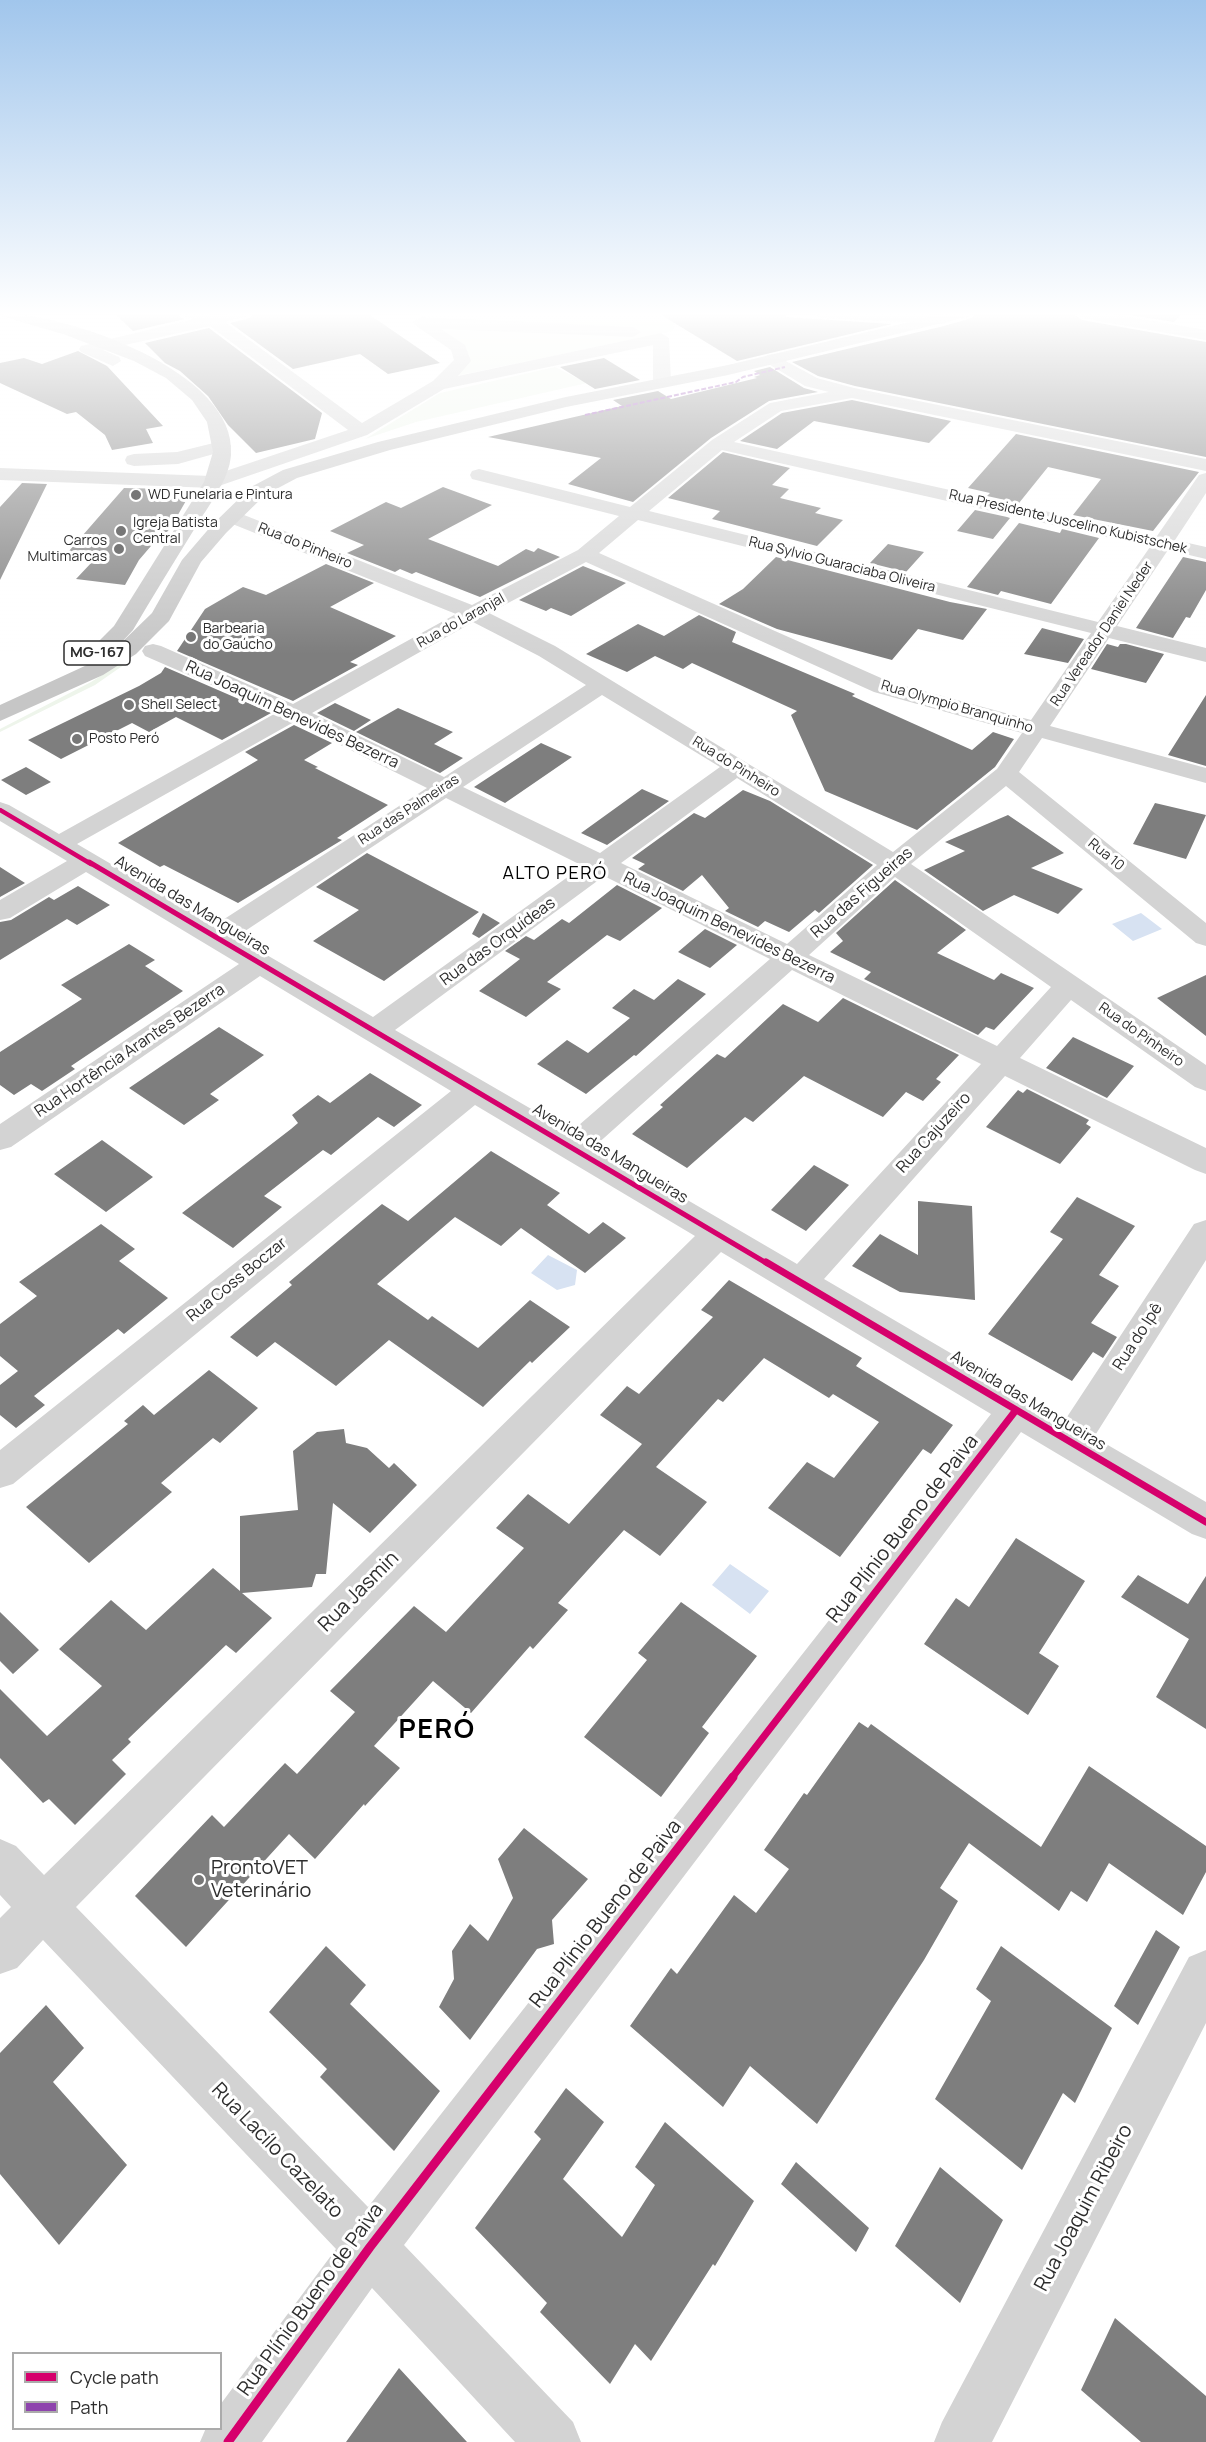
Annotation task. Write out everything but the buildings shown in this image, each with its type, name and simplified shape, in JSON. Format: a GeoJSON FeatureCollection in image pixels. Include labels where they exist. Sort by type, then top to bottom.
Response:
{"type":"FeatureCollection","features":[{"type":"Feature","properties":{"kind":"main road"},"geometry":{"type":"LineString","coordinates":[[217,427],[221,435],[222,446]]}},
{"type":"Feature","properties":{"kind":"main road"},"geometry":{"type":"LineString","coordinates":[[0,712],[95,670],[128,649],[161,616],[192,560],[258,491],[290,474],[325,462],[466,427]]}},
{"type":"Feature","properties":{"kind":"main road","name":"MG-167"},"geometry":{"type":"LineString","coordinates":[[0,712],[92,658],[122,630],[213,482],[223,456],[222,446]]}},
{"type":"Feature","properties":{"kind":"main road"},"geometry":{"type":"LineString","coordinates":[[156,648],[176,626],[203,578],[210,559],[206,544]]}},
{"type":"Feature","properties":{"kind":"main road"},"geometry":{"type":"LineString","coordinates":[[156,648],[161,616],[159,591],[162,562]]}},
{"type":"Feature","properties":{"kind":"main road","name":"MG-167"},"geometry":{"type":"LineString","coordinates":[[0,737],[97,689],[156,648]]}},
{"type":"Feature","properties":{"kind":"street"},"geometry":{"type":"LineString","coordinates":[[356,427],[361,431]]}},
{"type":"Feature","properties":{"kind":"street"},"geometry":{"type":"LineString","coordinates":[[2,473],[213,482],[368,427]]}},
{"type":"Feature","properties":{"kind":"street","name":"Rua do Laranjal"},"geometry":{"type":"LineString","coordinates":[[59,844],[473,613],[585,554],[718,444],[745,427]]}},
{"type":"Feature","properties":{"kind":"street"},"geometry":{"type":"LineString","coordinates":[[1019,427],[1206,465]]}},
{"type":"Feature","properties":{"kind":"street","name":"Rua Presidente Juscelino Kubistschek"},"geometry":{"type":"LineString","coordinates":[[718,444],[1206,553]]}},
{"type":"Feature","properties":{"kind":"street"},"geometry":{"type":"LineString","coordinates":[[2,473],[188,456],[222,446]]}},
{"type":"Feature","properties":{"kind":"street"},"geometry":{"type":"LineString","coordinates":[[143,479],[155,476],[163,469],[154,459]]}},
{"type":"Feature","properties":{"kind":"street","name":"Rua Sylvio Guaraciaba Oliveira"},"geometry":{"type":"LineString","coordinates":[[479,475],[1206,655]]}},
{"type":"Feature","properties":{"kind":"street","name":"Rua Vereador Daniel Neder"},"geometry":{"type":"LineString","coordinates":[[1038,729],[1206,479]]}},
{"type":"Feature","properties":{"kind":"street","name":"Rua do Pinheiro"},"geometry":{"type":"LineString","coordinates":[[232,517],[473,613],[547,651],[894,864],[1206,1080]]}},
{"type":"Feature","properties":{"kind":"street","name":"Rua Olympio Branquinho"},"geometry":{"type":"LineString","coordinates":[[585,554],[882,687],[1206,776]]}},
{"type":"Feature","properties":{"kind":"street","name":"Rua Joaquim Benevides Bezerra"},"geometry":{"type":"LineString","coordinates":[[156,648],[294,713],[1206,1162]]}},
{"type":"Feature","properties":{"kind":"street","name":"Rua das Palmeiras"},"geometry":{"type":"LineString","coordinates":[[216,937],[602,685]]}},
{"type":"Feature","properties":{"kind":"street","name":"Rua das Figueiras"},"geometry":{"type":"LineString","coordinates":[[573,1148],[894,864],[1006,774],[1038,729]]}},
{"type":"Feature","properties":{"kind":"street","name":"Rua das Orquídeas"},"geometry":{"type":"LineString","coordinates":[[375,1030],[736,767]]}},
{"type":"Feature","properties":{"kind":"street","name":"Rua 10"},"geometry":{"type":"LineString","coordinates":[[1006,774],[1201,930]]}},
{"type":"Feature","properties":{"kind":"street","name":"Avenida das Mangueiras"},"geometry":{"type":"LineString","coordinates":[[0,810],[1206,1522]]}},
{"type":"Feature","properties":{"kind":"street"},"geometry":{"type":"LineString","coordinates":[[0,912],[87,860]]}},
{"type":"Feature","properties":{"kind":"street","name":"Rua Hortência Arantes Bezerra"},"geometry":{"type":"LineString","coordinates":[[0,1139],[260,963]]}},
{"type":"Feature","properties":{"kind":"street","name":"Rua Cajuzeiro"},"geometry":{"type":"LineString","coordinates":[[801,1282],[1069,985]]}},
{"type":"Feature","properties":{"kind":"street","name":"Rua Coss Boczar"},"geometry":{"type":"LineString","coordinates":[[0,1472],[474,1089]]}},
{"type":"Feature","properties":{"kind":"street","name":"Rua Jasmin"},"geometry":{"type":"LineString","coordinates":[[0,1951],[718,1233]]}},
{"type":"Feature","properties":{"kind":"street","name":"Rua do Ipê"},"geometry":{"type":"LineString","coordinates":[[1071,1442],[1206,1233]]}},
{"type":"Feature","properties":{"kind":"street","name":"Rua Plínio Bueno de Paiva"},"geometry":{"type":"LineString","coordinates":[[228,2442],[370,2247],[1016,1410]]}},
{"type":"Feature","properties":{"kind":"street","name":"Rua Lacílo Cazelato"},"geometry":{"type":"LineString","coordinates":[[0,1862],[370,2247],[553,2442]]}},
{"type":"Feature","properties":{"kind":"street","name":"Rua Joaquim Ribeiro"},"geometry":{"type":"LineString","coordinates":[[962,2442],[1206,1974]]}},
{"type":"Feature","properties":{"kind":"shaded area"},"geometry":{"type":"Polygon","coordinates":[[[385,427],[401,427],[365,439],[385,427]]]}},
{"type":"Feature","properties":{"kind":"shaded area"},"geometry":{"type":"Polygon","coordinates":[[[127,659],[128,662],[95,685],[0,732],[0,729],[91,682],[127,659]]]}},
{"type":"Feature","properties":{"kind":"water"},"geometry":{"type":"Polygon","coordinates":[[[1141,913],[1162,929],[1133,941],[1112,924],[1141,913]]]}},
{"type":"Feature","properties":{"kind":"water"},"geometry":{"type":"Polygon","coordinates":[[[548,1255],[577,1270],[575,1285],[557,1290],[531,1273],[548,1255]]]}},
{"type":"Feature","properties":{"kind":"water"},"geometry":{"type":"Polygon","coordinates":[[[730,1564],[769,1591],[750,1614],[712,1585],[730,1564]]]}},
{"type":"Feature","properties":{"kind":"cycle path"},"geometry":{"type":"LineString","coordinates":[[0,810],[1206,1522]]}},
{"type":"Feature","properties":{"kind":"cycle path"},"geometry":{"type":"LineString","coordinates":[[228,2442],[370,2247],[1016,1410]]}},
{"type":"Feature","properties":{"kind":"place","name":"WD Funelaria e Pintura"},"geometry":{"type":"Point","coordinates":[136,495]}},
{"type":"Feature","properties":{"kind":"place","name":"Igreja Batista Central"},"geometry":{"type":"Point","coordinates":[121,531]}},
{"type":"Feature","properties":{"kind":"place","name":"Carros Multimarcas"},"geometry":{"type":"Point","coordinates":[119,549]}},
{"type":"Feature","properties":{"kind":"place","name":"Barbearia do Gaúcho"},"geometry":{"type":"Point","coordinates":[191,637]}},
{"type":"Feature","properties":{"kind":"place","name":"Shell Select"},"geometry":{"type":"Point","coordinates":[129,705]}},
{"type":"Feature","properties":{"kind":"place","name":"Posto Peró"},"geometry":{"type":"Point","coordinates":[77,739]}},
{"type":"Feature","properties":{"kind":"place","name":"ProntoVET Veterinário"},"geometry":{"type":"Point","coordinates":[199,1880]}},
{"type":"Feature","properties":{"kind":"district","name":"ALTO PERÓ"},"geometry":{"type":"Point","coordinates":[555,874]}},
{"type":"Feature","properties":{"kind":"district","name":"PERÓ"},"geometry":{"type":"Point","coordinates":[437,1730]}}]}
